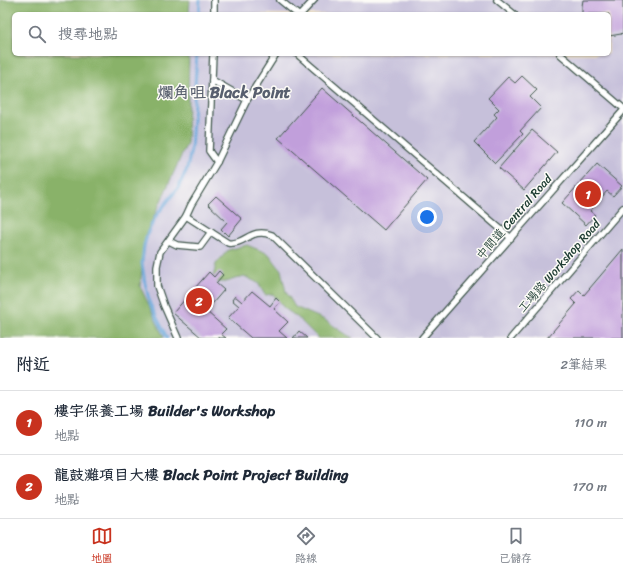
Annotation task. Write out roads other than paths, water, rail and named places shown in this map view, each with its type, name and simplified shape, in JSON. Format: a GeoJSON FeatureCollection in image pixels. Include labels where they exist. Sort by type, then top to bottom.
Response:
{"type":"FeatureCollection","features":[{"type":"Feature","properties":{"kind":"lane"},"geometry":{"type":"LineString","coordinates":[[214,0],[214,12]]}},
{"type":"Feature","properties":{"kind":"lane"},"geometry":{"type":"LineString","coordinates":[[280,0],[295,12]]}},
{"type":"Feature","properties":{"kind":"lane"},"geometry":{"type":"LineString","coordinates":[[303,12],[314,0]]}},
{"type":"Feature","properties":{"kind":"lane"},"geometry":{"type":"LineString","coordinates":[[497,0],[512,12]]}},
{"type":"Feature","properties":{"kind":"lane"},"geometry":{"type":"LineString","coordinates":[[213,56],[209,151],[217,162]]}},
{"type":"Feature","properties":{"kind":"lane"},"geometry":{"type":"LineString","coordinates":[[178,338],[157,286],[157,266],[160,252],[186,216],[217,162],[247,100],[275,56]]}},
{"type":"Feature","properties":{"kind":"lane"},"geometry":{"type":"LineString","coordinates":[[299,56],[511,238]]}},
{"type":"Feature","properties":{"kind":"lane"},"geometry":{"type":"LineString","coordinates":[[562,56],[623,110]]}},
{"type":"Feature","properties":{"kind":"lane"},"geometry":{"type":"LineString","coordinates":[[212,80],[247,100]]}},
{"type":"Feature","properties":{"kind":"lane","name":"中間道 Central Road"},"geometry":{"type":"LineString","coordinates":[[424,337],[623,110]]}},
{"type":"Feature","properties":{"kind":"lane","name":"工場路 Workshop Road"},"geometry":{"type":"LineString","coordinates":[[511,338],[623,208]]}},
{"type":"Feature","properties":{"kind":"lane"},"geometry":{"type":"LineString","coordinates":[[186,216],[228,243],[235,243],[256,233],[262,232],[272,235],[377,338]]}},
{"type":"Feature","properties":{"kind":"lane"},"geometry":{"type":"LineString","coordinates":[[169,241],[177,245],[200,247],[211,232]]}},
{"type":"Feature","properties":{"kind":"waterway"},"geometry":{"type":"LineString","coordinates":[[199,12],[200,0]]}},
{"type":"Feature","properties":{"kind":"waterway"},"geometry":{"type":"LineString","coordinates":[[167,338],[150,304],[142,263],[144,246],[148,232],[156,216],[178,188],[187,169],[191,150],[197,56]]}},
{"type":"Feature","properties":{"kind":"place","name":"樓宇保養工場 Builder's Workshop"},"geometry":{"type":"Point","coordinates":[588,194]}},
{"type":"Feature","properties":{"kind":"place","name":"龍鼓灘項目大樓 Black Point Project Building"},"geometry":{"type":"Point","coordinates":[199,301]}},
{"type":"Feature","properties":{"kind":"district","name":"爛角咀 Black Point"},"geometry":{"type":"Point","coordinates":[224,92]}}]}
